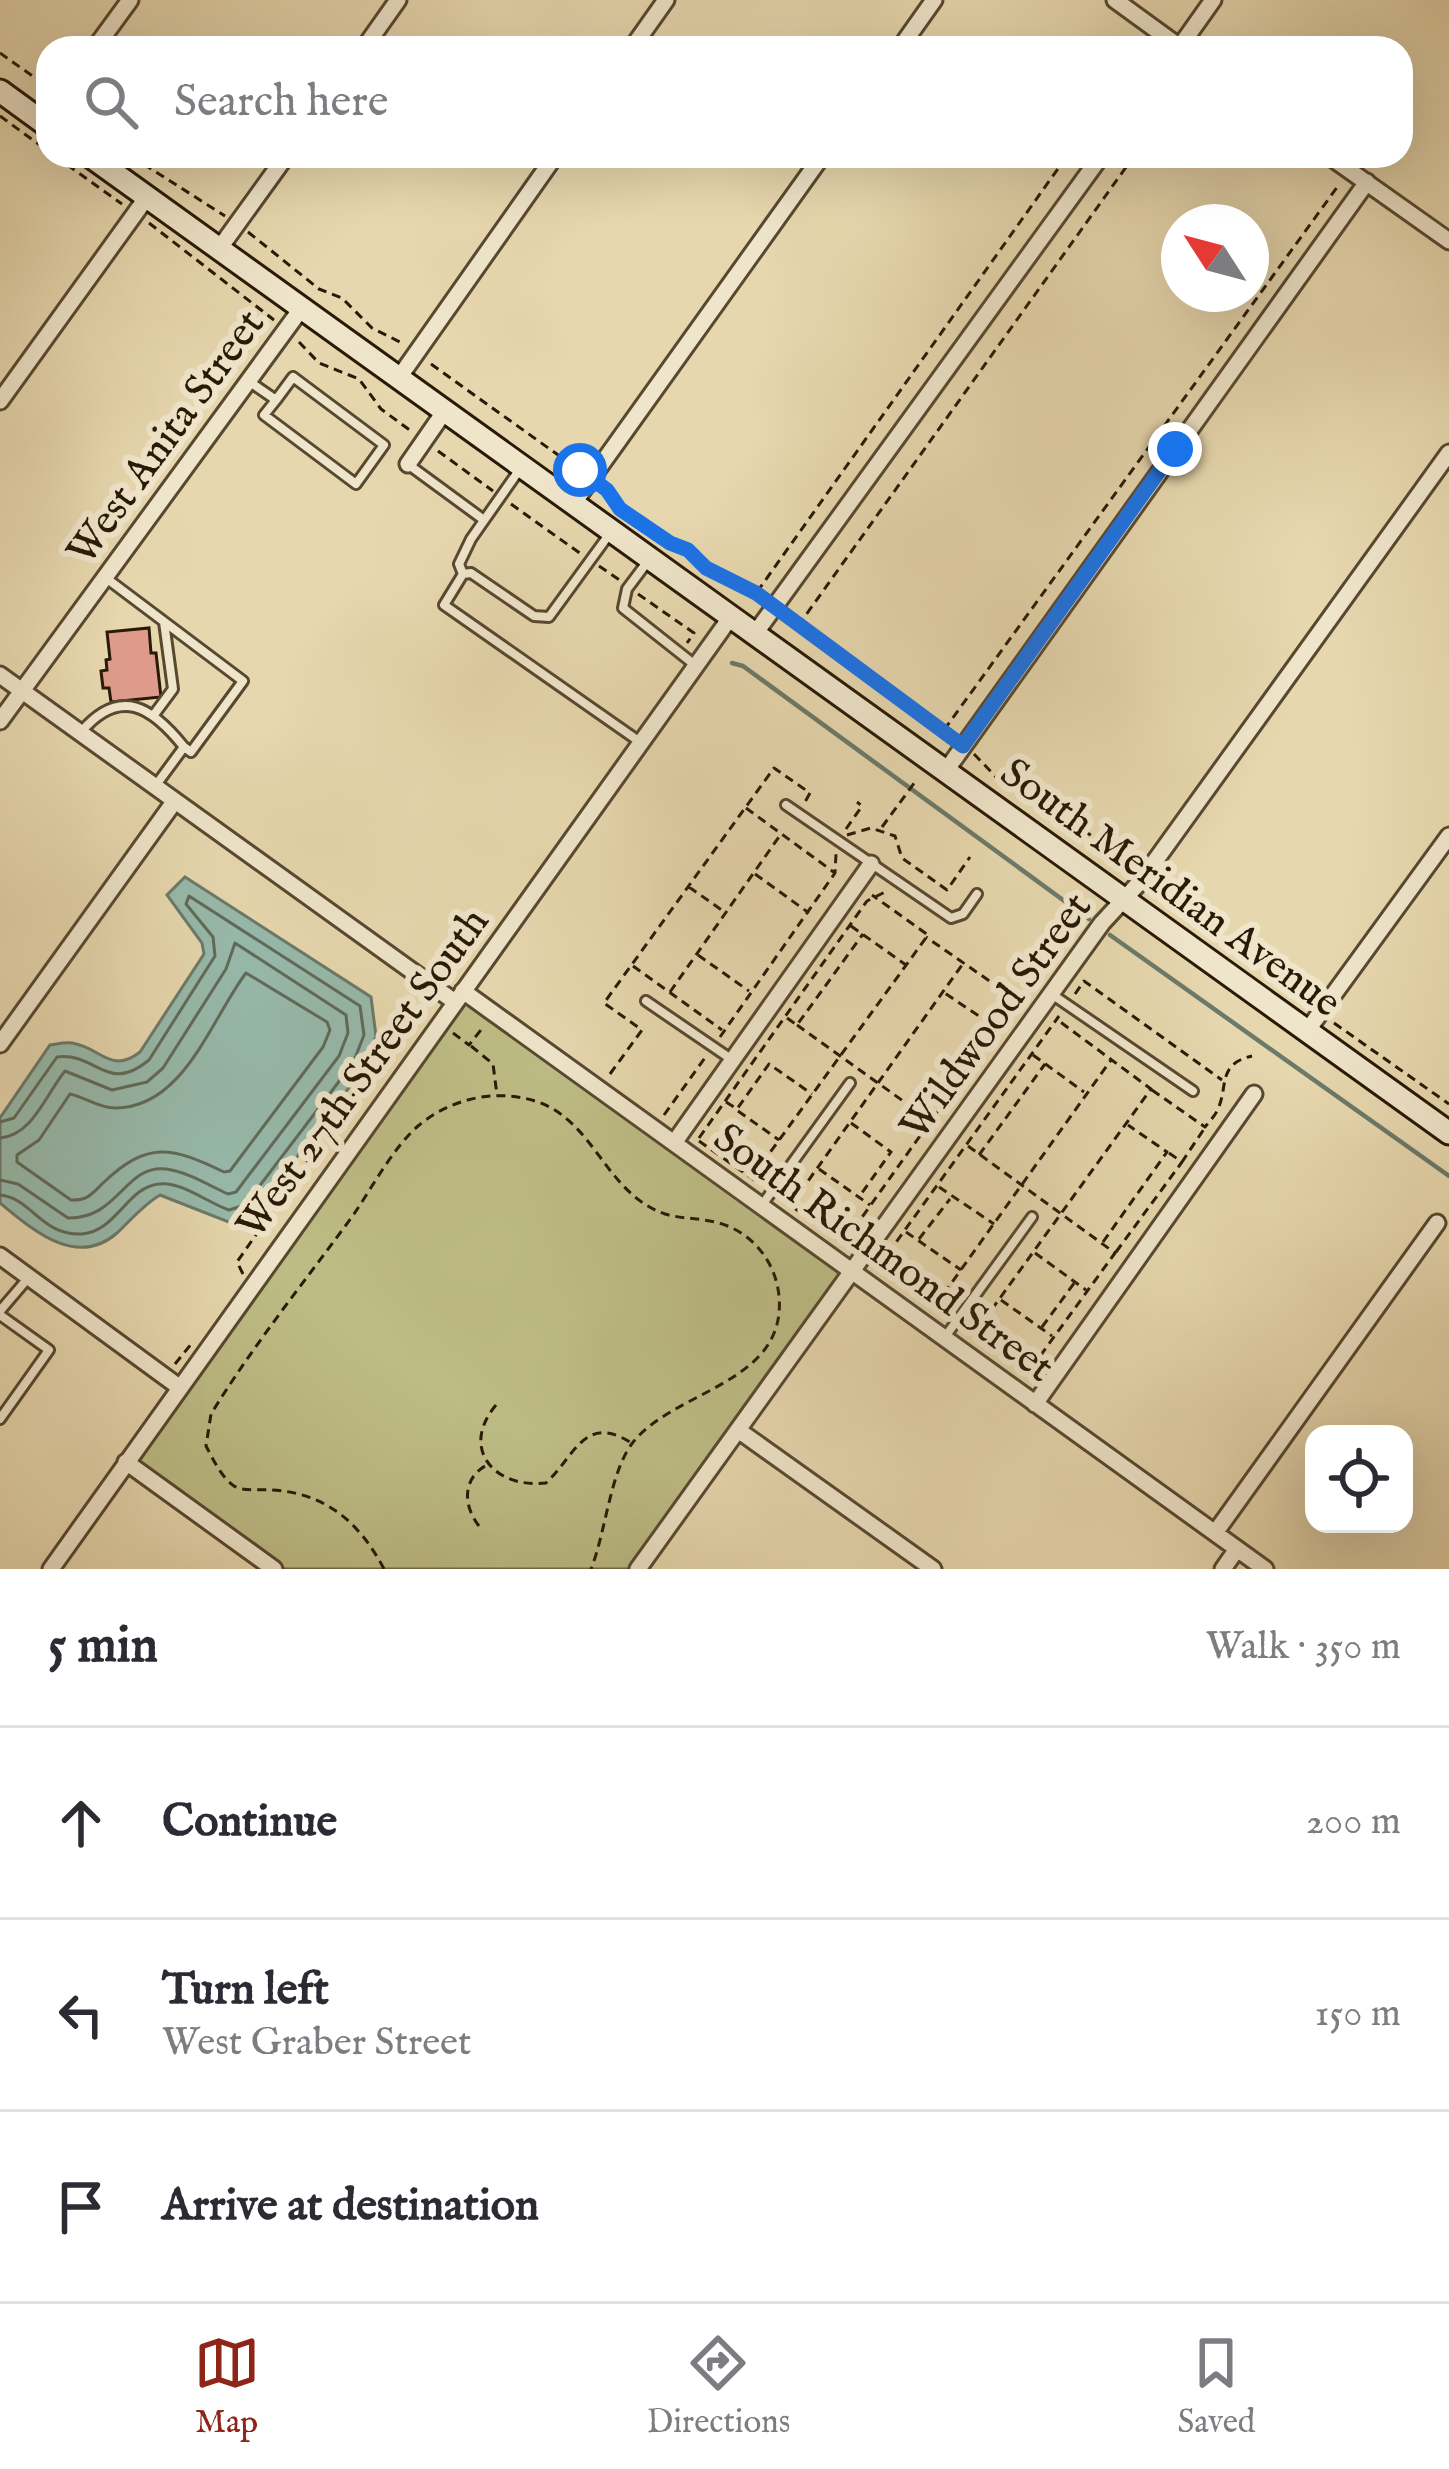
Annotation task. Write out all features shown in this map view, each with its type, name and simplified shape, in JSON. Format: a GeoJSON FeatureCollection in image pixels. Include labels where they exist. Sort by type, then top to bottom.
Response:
{"type":"FeatureCollection","features":[{"type":"Feature","properties":{"kind":"main road"},"geometry":{"type":"LineString","coordinates":[[0,92],[36,114]]}},
{"type":"Feature","properties":{"kind":"main road","name":"South Meridian Avenue"},"geometry":{"type":"LineString","coordinates":[[102,168],[141,205],[219,249],[1123,900],[1314,1022],[1449,1132]]}},
{"type":"Feature","properties":{"kind":"street"},"geometry":{"type":"LineString","coordinates":[[104,36],[130,0]]}},
{"type":"Feature","properties":{"kind":"street"},"geometry":{"type":"LineString","coordinates":[[372,36],[398,0]]}},
{"type":"Feature","properties":{"kind":"street"},"geometry":{"type":"LineString","coordinates":[[640,36],[666,0]]}},
{"type":"Feature","properties":{"kind":"street"},"geometry":{"type":"LineString","coordinates":[[908,36],[934,0]]}},
{"type":"Feature","properties":{"kind":"street"},"geometry":{"type":"LineString","coordinates":[[1115,0],[1164,36]]}},
{"type":"Feature","properties":{"kind":"street"},"geometry":{"type":"LineString","coordinates":[[1188,36],[1214,0]]}},
{"type":"Feature","properties":{"kind":"street"},"geometry":{"type":"LineString","coordinates":[[219,249],[277,168]]}},
{"type":"Feature","properties":{"kind":"street"},"geometry":{"type":"LineString","coordinates":[[398,379],[547,168]]}},
{"type":"Feature","properties":{"kind":"street"},"geometry":{"type":"LineString","coordinates":[[573,505],[813,168]]}},
{"type":"Feature","properties":{"kind":"street"},"geometry":{"type":"LineString","coordinates":[[754,635],[1092,168]]}},
{"type":"Feature","properties":{"kind":"street"},"geometry":{"type":"LineString","coordinates":[[1347,168],[1449,241]]}},
{"type":"Feature","properties":{"kind":"street"},"geometry":{"type":"LineString","coordinates":[[945,772],[1367,182]]}},
{"type":"Feature","properties":{"kind":"street"},"geometry":{"type":"LineString","coordinates":[[0,401],[141,205]]}},
{"type":"Feature","properties":{"kind":"street","name":"West Anita Street"},"geometry":{"type":"LineString","coordinates":[[0,721],[302,309]]}},
{"type":"Feature","properties":{"kind":"street"},"geometry":{"type":"LineString","coordinates":[[408,464],[444,412]]}},
{"type":"Feature","properties":{"kind":"street","name":"Wildwood Street"},"geometry":{"type":"LineString","coordinates":[[638,1569],[1449,453]]}},
{"type":"Feature","properties":{"kind":"street","name":"West 27th Street South"},"geometry":{"type":"LineString","coordinates":[[51,1569],[730,618]]}},
{"type":"Feature","properties":{"kind":"street","name":"South Richmond Street"},"geometry":{"type":"LineString","coordinates":[[0,675],[174,802],[674,1143],[1265,1569]]}},
{"type":"Feature","properties":{"kind":"street"},"geometry":{"type":"LineString","coordinates":[[0,1044],[174,802]]}},
{"type":"Feature","properties":{"kind":"street"},"geometry":{"type":"LineString","coordinates":[[1314,1022],[1449,836]]}},
{"type":"Feature","properties":{"kind":"street"},"geometry":{"type":"LineString","coordinates":[[674,1143],[871,864]]}},
{"type":"Feature","properties":{"kind":"street"},"geometry":{"type":"LineString","coordinates":[[1035,1404],[1254,1094]]}},
{"type":"Feature","properties":{"kind":"street"},"geometry":{"type":"LineString","coordinates":[[1215,1533],[1437,1223]]}},
{"type":"Feature","properties":{"kind":"street"},"geometry":{"type":"LineString","coordinates":[[0,1256],[179,1387]]}},
{"type":"Feature","properties":{"kind":"street"},"geometry":{"type":"LineString","coordinates":[[738,1430],[933,1569]]}},
{"type":"Feature","properties":{"kind":"street"},"geometry":{"type":"LineString","coordinates":[[126,1462],[274,1569]]}},
{"type":"Feature","properties":{"kind":"street"},"geometry":{"type":"LineString","coordinates":[[1223,1569],[1238,1549]]}},
{"type":"Feature","properties":{"kind":"lane"},"geometry":{"type":"LineString","coordinates":[[293,377],[384,445],[356,484],[264,416],[276,400],[293,377]]}},
{"type":"Feature","properties":{"kind":"lane"},"geometry":{"type":"LineString","coordinates":[[248,381],[276,400]]}},
{"type":"Feature","properties":{"kind":"lane"},"geometry":{"type":"LineString","coordinates":[[408,464],[484,520]]}},
{"type":"Feature","properties":{"kind":"lane"},"geometry":{"type":"LineString","coordinates":[[463,574],[461,556],[521,467]]}},
{"type":"Feature","properties":{"kind":"lane"},"geometry":{"type":"LineString","coordinates":[[610,532],[544,619],[470,573],[463,574],[445,599],[447,610],[641,743]]}},
{"type":"Feature","properties":{"kind":"lane"},"geometry":{"type":"LineString","coordinates":[[649,559],[629,587],[623,608],[696,666]]}},
{"type":"Feature","properties":{"kind":"lane"},"geometry":{"type":"LineString","coordinates":[[80,733],[108,706],[126,705],[153,716],[191,752],[243,681],[104,577]]}},
{"type":"Feature","properties":{"kind":"lane"},"geometry":{"type":"LineString","coordinates":[[153,716],[173,689],[164,621]]}},
{"type":"Feature","properties":{"kind":"lane"},"geometry":{"type":"LineString","coordinates":[[155,787],[184,747]]}},
{"type":"Feature","properties":{"kind":"lane"},"geometry":{"type":"LineString","coordinates":[[786,805],[951,918],[963,914],[977,894]]}},
{"type":"Feature","properties":{"kind":"lane"},"geometry":{"type":"LineString","coordinates":[[1052,994],[1193,1091]]}},
{"type":"Feature","properties":{"kind":"lane"},"geometry":{"type":"LineString","coordinates":[[646,1000],[733,1060]]}},
{"type":"Feature","properties":{"kind":"lane"},"geometry":{"type":"LineString","coordinates":[[761,1206],[850,1083]]}},
{"type":"Feature","properties":{"kind":"lane"},"geometry":{"type":"LineString","coordinates":[[944,1338],[1032,1217]]}},
{"type":"Feature","properties":{"kind":"lane"},"geometry":{"type":"LineString","coordinates":[[0,1419],[49,1350],[0,1313],[29,1277]]}},
{"type":"Feature","properties":{"kind":"path"},"geometry":{"type":"LineString","coordinates":[[0,53],[36,78]]}},
{"type":"Feature","properties":{"kind":"path"},"geometry":{"type":"LineString","coordinates":[[0,116],[36,142]]}},
{"type":"Feature","properties":{"kind":"path"},"geometry":{"type":"LineString","coordinates":[[77,168],[141,205],[287,329],[319,363],[358,380],[381,409],[694,633],[679,654]]}},
{"type":"Feature","properties":{"kind":"path"},"geometry":{"type":"LineString","coordinates":[[149,168],[237,225],[320,289],[342,298],[372,328],[389,333],[607,490],[620,509],[688,550],[706,568],[756,593],[963,746],[997,778],[1020,785],[1112,851],[1122,871],[1306,998],[1314,1022],[1449,1104]]}},
{"type":"Feature","properties":{"kind":"path"},"geometry":{"type":"LineString","coordinates":[[756,593],[1058,168]]}},
{"type":"Feature","properties":{"kind":"path"},"geometry":{"type":"LineString","coordinates":[[798,626],[1125,168]]}},
{"type":"Feature","properties":{"kind":"path"},"geometry":{"type":"LineString","coordinates":[[943,732],[1338,186]]}},
{"type":"Feature","properties":{"kind":"path"},"geometry":{"type":"LineString","coordinates":[[609,1076],[642,1030],[604,1003],[774,768],[810,793],[801,808]]}},
{"type":"Feature","properties":{"kind":"path"},"geometry":{"type":"LineString","coordinates":[[881,829],[915,782]]}},
{"type":"Feature","properties":{"kind":"path"},"geometry":{"type":"LineString","coordinates":[[698,1139],[872,896],[883,894],[897,881],[902,858],[895,836],[881,829],[857,829],[843,838]]}},
{"type":"Feature","properties":{"kind":"path"},"geometry":{"type":"LineString","coordinates":[[670,992],[782,834]]}},
{"type":"Feature","properties":{"kind":"path"},"geometry":{"type":"LineString","coordinates":[[902,858],[947,890],[970,856]]}},
{"type":"Feature","properties":{"kind":"path"},"geometry":{"type":"LineString","coordinates":[[754,873],[809,913]]}},
{"type":"Feature","properties":{"kind":"path"},"geometry":{"type":"LineString","coordinates":[[664,1115],[835,873]]}},
{"type":"Feature","properties":{"kind":"path"},"geometry":{"type":"LineString","coordinates":[[688,886],[726,913]]}},
{"type":"Feature","properties":{"kind":"path"},"geometry":{"type":"LineString","coordinates":[[752,1178],[928,934],[872,896]]}},
{"type":"Feature","properties":{"kind":"path"},"geometry":{"type":"LineString","coordinates":[[850,925],[906,965]]}},
{"type":"Feature","properties":{"kind":"path"},"geometry":{"type":"LineString","coordinates":[[796,1025],[862,934]]}},
{"type":"Feature","properties":{"kind":"path"},"geometry":{"type":"LineString","coordinates":[[844,1243],[1017,1000],[926,938]]}},
{"type":"Feature","properties":{"kind":"path"},"geometry":{"type":"LineString","coordinates":[[697,953],[752,993]]}},
{"type":"Feature","properties":{"kind":"path"},"geometry":{"type":"LineString","coordinates":[[790,1205],[964,963]]}},
{"type":"Feature","properties":{"kind":"path"},"geometry":{"type":"LineString","coordinates":[[631,964],[724,1031]]}},
{"type":"Feature","properties":{"kind":"path"},"geometry":{"type":"LineString","coordinates":[[878,1268],[1084,981],[1222,1080]]}},
{"type":"Feature","properties":{"kind":"path"},"geometry":{"type":"LineString","coordinates":[[943,992],[997,1028]]}},
{"type":"Feature","properties":{"kind":"path"},"geometry":{"type":"LineString","coordinates":[[244,1276],[237,1262],[416,1005],[485,1054],[494,1064],[497,1095]]}},
{"type":"Feature","properties":{"kind":"path"},"geometry":{"type":"LineString","coordinates":[[785,1016],[931,1121]]}},
{"type":"Feature","properties":{"kind":"path"},"geometry":{"type":"LineString","coordinates":[[1057,1019],[1205,1127]]}},
{"type":"Feature","properties":{"kind":"path"},"geometry":{"type":"LineString","coordinates":[[919,1113],[985,1020]]}},
{"type":"Feature","properties":{"kind":"path"},"geometry":{"type":"LineString","coordinates":[[469,1045],[484,1026]]}},
{"type":"Feature","properties":{"kind":"path"},"geometry":{"type":"LineString","coordinates":[[1031,1054],[1087,1094]]}},
{"type":"Feature","properties":{"kind":"path"},"geometry":{"type":"LineString","coordinates":[[1027,1374],[1218,1110],[1222,1080],[1241,1058],[1252,1056]]}},
{"type":"Feature","properties":{"kind":"path"},"geometry":{"type":"LineString","coordinates":[[934,1308],[1112,1060]]}},
{"type":"Feature","properties":{"kind":"path"},"geometry":{"type":"LineString","coordinates":[[737,1109],[769,1064],[812,1094]]}},
{"type":"Feature","properties":{"kind":"path"},"geometry":{"type":"LineString","coordinates":[[980,1155],[1045,1064]]}},
{"type":"Feature","properties":{"kind":"path"},"geometry":{"type":"LineString","coordinates":[[973,1336],[1151,1089]]}},
{"type":"Feature","properties":{"kind":"path"},"geometry":{"type":"LineString","coordinates":[[384,1569],[361,1531],[324,1502],[294,1492],[238,1489],[227,1480],[206,1446],[211,1414],[416,1127],[471,1097],[497,1095],[538,1102],[560,1113],[581,1133],[609,1174],[641,1203],[668,1215],[722,1224],[743,1233],[759,1246],[777,1281],[779,1319],[765,1350],[752,1364],[660,1418],[632,1443],[615,1482],[591,1569]]}},
{"type":"Feature","properties":{"kind":"path"},"geometry":{"type":"LineString","coordinates":[[725,1101],[779,1140]]}},
{"type":"Feature","properties":{"kind":"path"},"geometry":{"type":"LineString","coordinates":[[850,1122],[891,1152],[859,1197]]}},
{"type":"Feature","properties":{"kind":"path"},"geometry":{"type":"LineString","coordinates":[[1126,1123],[1182,1162]]}},
{"type":"Feature","properties":{"kind":"path"},"geometry":{"type":"LineString","coordinates":[[966,1145],[1115,1253]]}},
{"type":"Feature","properties":{"kind":"path"},"geometry":{"type":"LineString","coordinates":[[1102,1243],[1167,1152]]}},
{"type":"Feature","properties":{"kind":"path"},"geometry":{"type":"LineString","coordinates":[[818,1168],[871,1205]]}},
{"type":"Feature","properties":{"kind":"path"},"geometry":{"type":"LineString","coordinates":[[938,1186],[994,1224]]}},
{"type":"Feature","properties":{"kind":"path"},"geometry":{"type":"LineString","coordinates":[[918,1240],[952,1196]]}},
{"type":"Feature","properties":{"kind":"path"},"geometry":{"type":"LineString","coordinates":[[905,1231],[961,1270]]}},
{"type":"Feature","properties":{"kind":"path"},"geometry":{"type":"LineString","coordinates":[[1034,1252],[1088,1291]]}},
{"type":"Feature","properties":{"kind":"path"},"geometry":{"type":"LineString","coordinates":[[1041,1328],[1075,1282]]}},
{"type":"Feature","properties":{"kind":"path"},"geometry":{"type":"LineString","coordinates":[[1000,1299],[1054,1337]]}},
{"type":"Feature","properties":{"kind":"path"},"geometry":{"type":"LineString","coordinates":[[174,1365],[198,1334]]}},
{"type":"Feature","properties":{"kind":"path"},"geometry":{"type":"LineString","coordinates":[[496,1405],[478,1437],[489,1464],[519,1485],[546,1483],[581,1439],[616,1434],[632,1443]]}},
{"type":"Feature","properties":{"kind":"path"},"geometry":{"type":"LineString","coordinates":[[479,1526],[468,1512],[466,1496],[478,1470],[489,1464]]}},
{"type":"Feature","properties":{"kind":"shaded area"},"geometry":{"type":"Polygon","coordinates":[[[463,991],[852,1272],[638,1569],[274,1569],[126,1462],[463,991]]]}},
{"type":"Feature","properties":{"kind":"water"},"geometry":{"type":"Polygon","coordinates":[[[185,877],[371,997],[376,1036],[363,1069],[254,1214],[231,1223],[160,1195],[102,1243],[86,1247],[55,1241],[0,1203],[0,1118],[50,1045],[82,1045],[121,1061],[140,1052],[204,954],[202,943],[167,895],[185,877]]]}},
{"type":"Feature","properties":{"kind":"building"},"geometry":{"type":"Polygon","coordinates":[[[149,628],[161,697],[111,702],[101,671],[107,670],[110,659],[107,632],[149,628]]]}},
{"type":"Feature","properties":{"kind":"waterway"},"geometry":{"type":"LineString","coordinates":[[732,663],[743,666],[1089,919]]}},
{"type":"Feature","properties":{"kind":"waterway"},"geometry":{"type":"LineString","coordinates":[[1110,935],[1449,1176]]}},
{"type":"Feature","properties":{"kind":"route"},"geometry":{"type":"LineString","coordinates":[[580,470],[607,490],[620,509],[688,550],[706,568],[756,593],[963,746],[1175,449]]}}]}
